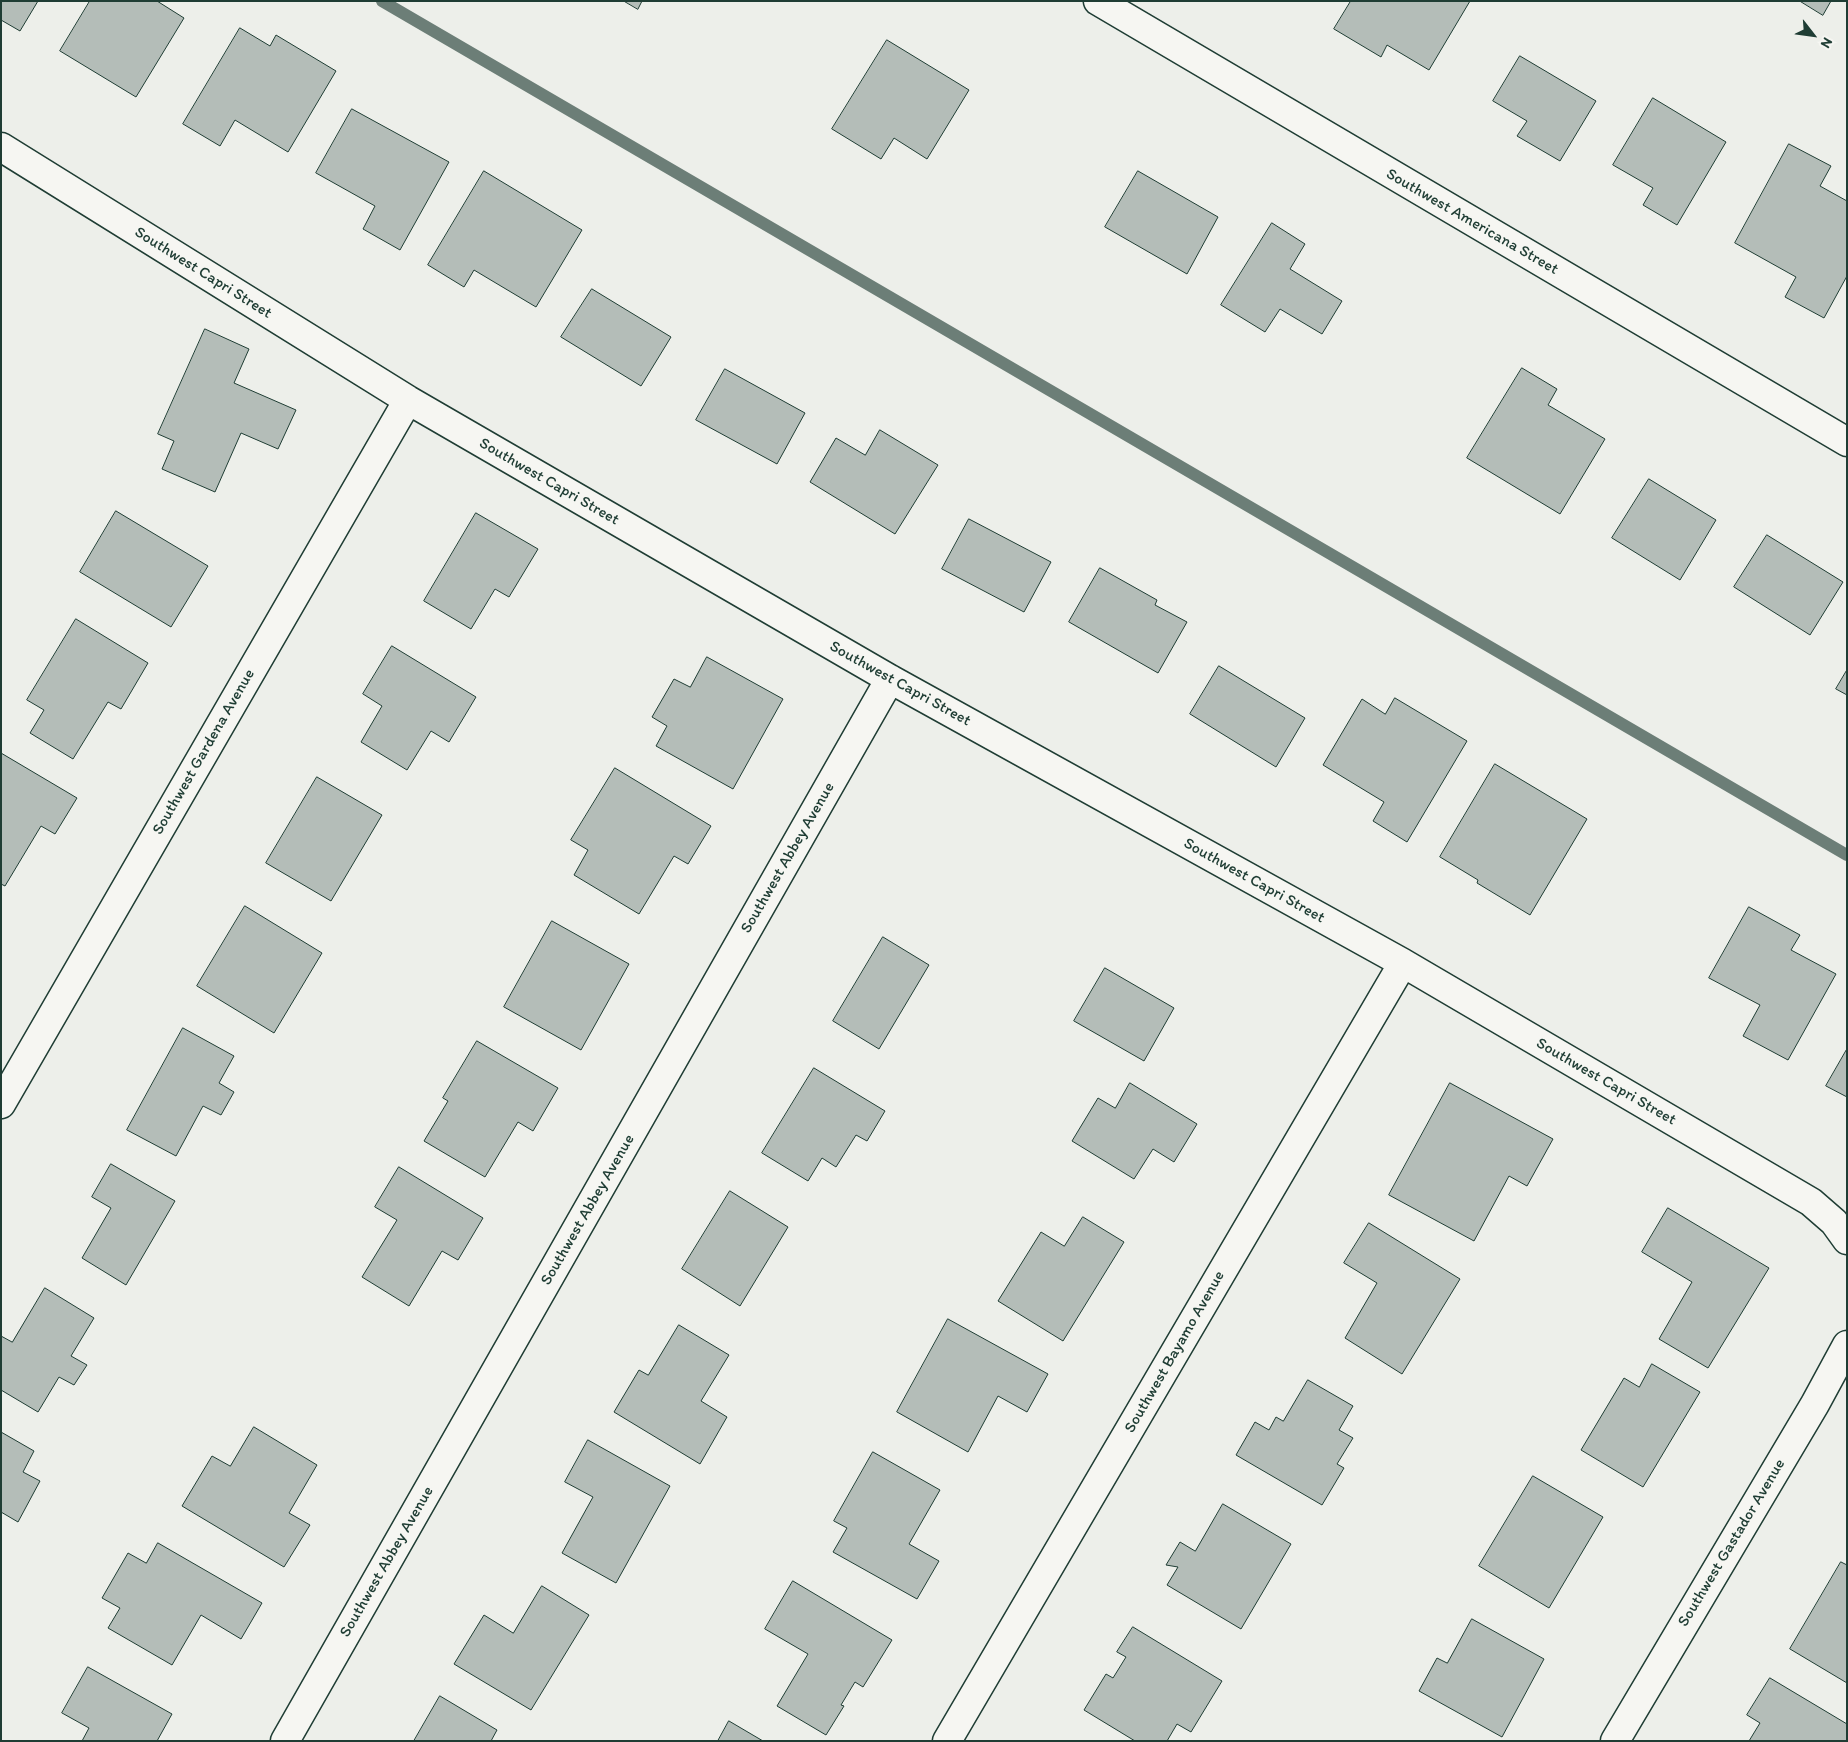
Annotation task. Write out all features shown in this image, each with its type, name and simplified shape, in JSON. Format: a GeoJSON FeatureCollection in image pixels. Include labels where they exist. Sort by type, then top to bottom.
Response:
{"type":"FeatureCollection","features":[{"type":"Feature","properties":{"kind":"street","name":"Southwest Americana Street"},"geometry":{"type":"LineString","coordinates":[[1098,1],[1847,442]]}},
{"type":"Feature","properties":{"kind":"street","name":"Southwest Capri Street"},"geometry":{"type":"LineString","coordinates":[[1,147],[408,400],[890,679],[1403,963],[1811,1202],[1834,1222],[1847,1240]]}},
{"type":"Feature","properties":{"kind":"street","name":"Southwest Gardena Avenue"},"geometry":{"type":"LineString","coordinates":[[1,1104],[408,400]]}},
{"type":"Feature","properties":{"kind":"street","name":"Southwest Abbey Avenue"},"geometry":{"type":"LineString","coordinates":[[285,1741],[890,679]]}},
{"type":"Feature","properties":{"kind":"street","name":"Southwest Bayamo Avenue"},"geometry":{"type":"LineString","coordinates":[[947,1741],[1403,963]]}},
{"type":"Feature","properties":{"kind":"street","name":"Southwest Gastador Avenue"},"geometry":{"type":"LineString","coordinates":[[1615,1741],[1815,1404],[1847,1345]]}},
{"type":"Feature","properties":{"kind":"building"},"geometry":{"type":"Polygon","coordinates":[[[1,1],[38,1],[20,31],[1,20],[1,1]]]}},
{"type":"Feature","properties":{"kind":"building"},"geometry":{"type":"Polygon","coordinates":[[[90,1],[157,1],[184,18],[136,97],[60,51],[90,1]]]}},
{"type":"Feature","properties":{"kind":"building"},"geometry":{"type":"Polygon","coordinates":[[[624,1],[642,1],[638,9],[624,1]]]}},
{"type":"Feature","properties":{"kind":"building"},"geometry":{"type":"Polygon","coordinates":[[[1351,1],[1470,1],[1429,70],[1387,45],[1381,57],[1334,29],[1351,1]]]}},
{"type":"Feature","properties":{"kind":"building"},"geometry":{"type":"Polygon","coordinates":[[[1800,1],[1831,1],[1823,15],[1800,1]]]}},
{"type":"Feature","properties":{"kind":"building"},"geometry":{"type":"Polygon","coordinates":[[[240,28],[270,46],[276,35],[336,71],[288,152],[235,120],[220,146],[183,124],[240,28]]]}},
{"type":"Feature","properties":{"kind":"building"},"geometry":{"type":"Polygon","coordinates":[[[887,40],[969,90],[927,159],[894,138],[881,159],[832,129],[887,40]]]}},
{"type":"Feature","properties":{"kind":"building"},"geometry":{"type":"Polygon","coordinates":[[[1520,56],[1596,101],[1560,161],[1517,136],[1527,121],[1493,101],[1520,56]]]}},
{"type":"Feature","properties":{"kind":"building"},"geometry":{"type":"Polygon","coordinates":[[[1653,98],[1726,142],[1677,225],[1643,205],[1653,188],[1613,165],[1653,98]]]}},
{"type":"Feature","properties":{"kind":"building"},"geometry":{"type":"Polygon","coordinates":[[[352,109],[449,162],[400,250],[363,229],[375,206],[316,173],[352,109]]]}},
{"type":"Feature","properties":{"kind":"building"},"geometry":{"type":"Polygon","coordinates":[[[1789,144],[1831,166],[1820,186],[1847,201],[1847,276],[1824,318],[1785,297],[1796,277],[1735,243],[1789,144]]]}},
{"type":"Feature","properties":{"kind":"building"},"geometry":{"type":"Polygon","coordinates":[[[484,171],[582,230],[536,307],[474,270],[464,287],[428,265],[484,171]]]}},
{"type":"Feature","properties":{"kind":"building"},"geometry":{"type":"Polygon","coordinates":[[[1138,171],[1218,217],[1187,274],[1105,227],[1138,171]]]}},
{"type":"Feature","properties":{"kind":"building"},"geometry":{"type":"Polygon","coordinates":[[[1272,223],[1305,244],[1290,269],[1342,301],[1322,334],[1280,309],[1265,332],[1221,305],[1272,223]]]}},
{"type":"Feature","properties":{"kind":"building"},"geometry":{"type":"Polygon","coordinates":[[[592,289],[671,337],[641,386],[561,337],[592,289]]]}},
{"type":"Feature","properties":{"kind":"building"},"geometry":{"type":"Polygon","coordinates":[[[205,329],[249,349],[234,383],[296,410],[278,449],[241,433],[215,492],[162,469],[174,441],[158,434],[205,329]]]}},
{"type":"Feature","properties":{"kind":"building"},"geometry":{"type":"Polygon","coordinates":[[[1522,368],[1557,389],[1548,405],[1605,439],[1560,514],[1467,458],[1522,368]]]}},
{"type":"Feature","properties":{"kind":"building"},"geometry":{"type":"Polygon","coordinates":[[[725,369],[805,413],[777,464],[696,420],[725,369]]]}},
{"type":"Feature","properties":{"kind":"building"},"geometry":{"type":"Polygon","coordinates":[[[880,430],[938,465],[895,534],[810,482],[836,438],[865,455],[880,430]]]}},
{"type":"Feature","properties":{"kind":"building"},"geometry":{"type":"Polygon","coordinates":[[[1649,479],[1716,520],[1680,580],[1612,538],[1649,479]]]}},
{"type":"Feature","properties":{"kind":"building"},"geometry":{"type":"Polygon","coordinates":[[[116,511],[208,566],[171,627],[80,572],[116,511]]]}},
{"type":"Feature","properties":{"kind":"building"},"geometry":{"type":"Polygon","coordinates":[[[476,513],[538,549],[509,597],[495,589],[471,629],[424,601],[476,513]]]}},
{"type":"Feature","properties":{"kind":"building"},"geometry":{"type":"Polygon","coordinates":[[[969,519],[1051,562],[1024,612],[942,569],[969,519]]]}},
{"type":"Feature","properties":{"kind":"building"},"geometry":{"type":"Polygon","coordinates":[[[1767,535],[1843,582],[1810,635],[1734,587],[1767,535]]]}},
{"type":"Feature","properties":{"kind":"building"},"geometry":{"type":"Polygon","coordinates":[[[1100,568],[1157,600],[1155,605],[1187,622],[1158,673],[1069,622],[1100,568]]]}},
{"type":"Feature","properties":{"kind":"building"},"geometry":{"type":"Polygon","coordinates":[[[76,619],[148,663],[121,709],[108,702],[73,759],[30,733],[44,710],[27,700],[76,619]]]}},
{"type":"Feature","properties":{"kind":"building"},"geometry":{"type":"Polygon","coordinates":[[[392,646],[476,697],[449,742],[431,731],[407,770],[361,742],[382,706],[363,694],[392,646]]]}},
{"type":"Feature","properties":{"kind":"building"},"geometry":{"type":"Polygon","coordinates":[[[707,657],[783,699],[733,789],[656,746],[667,726],[652,717],[674,679],[690,687],[707,657]]]}},
{"type":"Feature","properties":{"kind":"building"},"geometry":{"type":"Polygon","coordinates":[[[1219,666],[1305,718],[1276,767],[1190,714],[1219,666]]]}},
{"type":"Feature","properties":{"kind":"building"},"geometry":{"type":"Polygon","coordinates":[[[1847,670],[1847,695],[1836,689],[1847,670]]]}},
{"type":"Feature","properties":{"kind":"building"},"geometry":{"type":"Polygon","coordinates":[[[1395,698],[1467,741],[1407,842],[1373,821],[1384,802],[1323,765],[1362,699],[1385,714],[1395,698]]]}},
{"type":"Feature","properties":{"kind":"building"},"geometry":{"type":"Polygon","coordinates":[[[1,753],[77,798],[55,834],[41,826],[5,886],[1,884],[1,753]]]}},
{"type":"Feature","properties":{"kind":"building"},"geometry":{"type":"Polygon","coordinates":[[[1495,764],[1587,819],[1530,915],[1477,883],[1478,880],[1440,857],[1495,764]]]}},
{"type":"Feature","properties":{"kind":"building"},"geometry":{"type":"Polygon","coordinates":[[[615,768],[711,826],[688,864],[674,856],[639,914],[574,875],[588,850],[571,840],[615,768]]]}},
{"type":"Feature","properties":{"kind":"building"},"geometry":{"type":"Polygon","coordinates":[[[317,777],[382,815],[331,901],[266,863],[317,777]]]}},
{"type":"Feature","properties":{"kind":"building"},"geometry":{"type":"Polygon","coordinates":[[[245,906],[322,953],[274,1033],[197,986],[245,906]]]}},
{"type":"Feature","properties":{"kind":"building"},"geometry":{"type":"Polygon","coordinates":[[[1749,907],[1800,935],[1791,950],[1836,974],[1788,1060],[1743,1036],[1760,1005],[1709,978],[1749,907]]]}},
{"type":"Feature","properties":{"kind":"building"},"geometry":{"type":"Polygon","coordinates":[[[552,921],[629,964],[581,1050],[504,1007],[552,921]]]}},
{"type":"Feature","properties":{"kind":"building"},"geometry":{"type":"Polygon","coordinates":[[[883,937],[929,965],[879,1049],[833,1021],[883,937]]]}},
{"type":"Feature","properties":{"kind":"building"},"geometry":{"type":"Polygon","coordinates":[[[1105,968],[1174,1008],[1144,1061],[1074,1021],[1105,968]]]}},
{"type":"Feature","properties":{"kind":"building"},"geometry":{"type":"Polygon","coordinates":[[[183,1028],[234,1056],[219,1083],[234,1092],[221,1115],[203,1106],[176,1156],[127,1130],[183,1028]]]}},
{"type":"Feature","properties":{"kind":"building"},"geometry":{"type":"Polygon","coordinates":[[[477,1041],[558,1088],[533,1131],[518,1122],[485,1177],[424,1141],[448,1101],[443,1098],[477,1041]]]}},
{"type":"Feature","properties":{"kind":"building"},"geometry":{"type":"Polygon","coordinates":[[[1847,1049],[1847,1097],[1826,1086],[1847,1049]]]}},
{"type":"Feature","properties":{"kind":"building"},"geometry":{"type":"Polygon","coordinates":[[[814,1068],[885,1111],[867,1141],[856,1135],[836,1167],[822,1158],[808,1181],[762,1153],[814,1068]]]}},
{"type":"Feature","properties":{"kind":"building"},"geometry":{"type":"Polygon","coordinates":[[[1130,1083],[1197,1124],[1174,1162],[1153,1149],[1134,1179],[1072,1141],[1098,1098],[1115,1108],[1130,1083]]]}},
{"type":"Feature","properties":{"kind":"building"},"geometry":{"type":"Polygon","coordinates":[[[1450,1083],[1553,1139],[1527,1186],[1509,1176],[1474,1241],[1389,1195],[1450,1083]]]}},
{"type":"Feature","properties":{"kind":"building"},"geometry":{"type":"Polygon","coordinates":[[[111,1164],[175,1201],[126,1285],[82,1258],[111,1208],[92,1197],[111,1164]]]}},
{"type":"Feature","properties":{"kind":"building"},"geometry":{"type":"Polygon","coordinates":[[[399,1167],[483,1218],[458,1260],[442,1251],[409,1306],[362,1277],[397,1220],[375,1207],[399,1167]]]}},
{"type":"Feature","properties":{"kind":"building"},"geometry":{"type":"Polygon","coordinates":[[[730,1191],[788,1227],[740,1306],[682,1269],[730,1191]]]}},
{"type":"Feature","properties":{"kind":"building"},"geometry":{"type":"Polygon","coordinates":[[[1668,1208],[1769,1268],[1708,1368],[1659,1339],[1692,1282],[1642,1252],[1668,1208]]]}},
{"type":"Feature","properties":{"kind":"building"},"geometry":{"type":"Polygon","coordinates":[[[1083,1217],[1124,1242],[1063,1341],[998,1301],[1041,1232],[1064,1246],[1083,1217]]]}},
{"type":"Feature","properties":{"kind":"building"},"geometry":{"type":"Polygon","coordinates":[[[1369,1223],[1460,1279],[1402,1374],[1345,1338],[1377,1283],[1344,1263],[1369,1223]]]}},
{"type":"Feature","properties":{"kind":"building"},"geometry":{"type":"Polygon","coordinates":[[[45,1288],[94,1318],[71,1356],[87,1365],[74,1385],[59,1377],[38,1412],[1,1390],[1,1336],[12,1342],[45,1288]]]}},
{"type":"Feature","properties":{"kind":"building"},"geometry":{"type":"Polygon","coordinates":[[[948,1319],[1048,1374],[1027,1412],[998,1396],[968,1452],[897,1412],[948,1319]]]}},
{"type":"Feature","properties":{"kind":"building"},"geometry":{"type":"Polygon","coordinates":[[[679,1325],[729,1355],[701,1401],[727,1417],[700,1464],[614,1412],[639,1370],[648,1375],[679,1325]]]}},
{"type":"Feature","properties":{"kind":"building"},"geometry":{"type":"Polygon","coordinates":[[[1652,1364],[1700,1392],[1643,1487],[1581,1450],[1624,1378],[1639,1387],[1652,1364]]]}},
{"type":"Feature","properties":{"kind":"building"},"geometry":{"type":"Polygon","coordinates":[[[1308,1380],[1353,1406],[1339,1430],[1353,1438],[1337,1464],[1344,1468],[1322,1505],[1236,1455],[1255,1422],[1269,1430],[1276,1417],[1283,1421],[1308,1380]]]}},
{"type":"Feature","properties":{"kind":"building"},"geometry":{"type":"Polygon","coordinates":[[[254,1427],[317,1465],[289,1513],[310,1525],[284,1567],[182,1506],[212,1456],[230,1466],[254,1427]]]}},
{"type":"Feature","properties":{"kind":"building"},"geometry":{"type":"Polygon","coordinates":[[[1,1432],[34,1451],[23,1472],[40,1481],[18,1522],[1,1512],[1,1432]]]}},
{"type":"Feature","properties":{"kind":"building"},"geometry":{"type":"Polygon","coordinates":[[[588,1440],[670,1486],[616,1583],[562,1553],[593,1497],[565,1482],[588,1440]]]}},
{"type":"Feature","properties":{"kind":"building"},"geometry":{"type":"Polygon","coordinates":[[[873,1452],[940,1490],[909,1544],[939,1561],[917,1599],[833,1552],[847,1528],[834,1521],[873,1452]]]}},
{"type":"Feature","properties":{"kind":"building"},"geometry":{"type":"Polygon","coordinates":[[[1533,1476],[1603,1517],[1549,1608],[1479,1566],[1533,1476]]]}},
{"type":"Feature","properties":{"kind":"building"},"geometry":{"type":"Polygon","coordinates":[[[1223,1504],[1291,1544],[1241,1629],[1167,1585],[1178,1567],[1166,1565],[1180,1542],[1195,1551],[1223,1504]]]}},
{"type":"Feature","properties":{"kind":"building"},"geometry":{"type":"Polygon","coordinates":[[[158,1543],[262,1603],[241,1639],[201,1615],[172,1665],[108,1628],[120,1608],[102,1598],[128,1553],[146,1563],[158,1543]]]}},
{"type":"Feature","properties":{"kind":"building"},"geometry":{"type":"Polygon","coordinates":[[[1841,1562],[1847,1565],[1847,1683],[1790,1649],[1841,1562]]]}},
{"type":"Feature","properties":{"kind":"building"},"geometry":{"type":"Polygon","coordinates":[[[793,1581],[892,1640],[863,1687],[855,1682],[841,1705],[844,1706],[826,1735],[777,1706],[808,1654],[765,1629],[793,1581]]]}},
{"type":"Feature","properties":{"kind":"building"},"geometry":{"type":"Polygon","coordinates":[[[542,1586],[589,1615],[531,1710],[454,1664],[484,1615],[513,1633],[542,1586]]]}},
{"type":"Feature","properties":{"kind":"building"},"geometry":{"type":"Polygon","coordinates":[[[1472,1619],[1544,1659],[1502,1737],[1419,1691],[1437,1658],[1447,1663],[1472,1619]]]}},
{"type":"Feature","properties":{"kind":"building"},"geometry":{"type":"Polygon","coordinates":[[[1133,1627],[1222,1681],[1191,1732],[1177,1724],[1167,1741],[1135,1741],[1084,1710],[1106,1674],[1113,1678],[1126,1657],[1117,1652],[1133,1627]]]}},
{"type":"Feature","properties":{"kind":"building"},"geometry":{"type":"Polygon","coordinates":[[[88,1667],[172,1714],[157,1741],[82,1741],[89,1728],[62,1713],[88,1667]]]}},
{"type":"Feature","properties":{"kind":"building"},"geometry":{"type":"Polygon","coordinates":[[[1770,1678],[1847,1724],[1847,1741],[1749,1741],[1760,1723],[1747,1715],[1770,1678]]]}},
{"type":"Feature","properties":{"kind":"building"},"geometry":{"type":"Polygon","coordinates":[[[440,1696],[497,1730],[491,1741],[414,1741],[440,1696]]]}},
{"type":"Feature","properties":{"kind":"building"},"geometry":{"type":"Polygon","coordinates":[[[729,1721],[763,1741],[718,1741],[729,1721]]]}},
{"type":"Feature","properties":{"kind":"waterway"},"geometry":{"type":"LineString","coordinates":[[382,1],[1847,855]]}}]}
